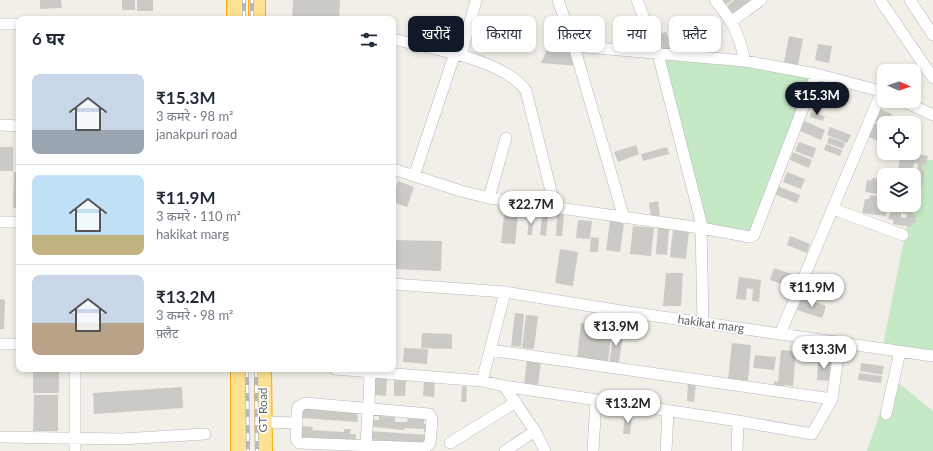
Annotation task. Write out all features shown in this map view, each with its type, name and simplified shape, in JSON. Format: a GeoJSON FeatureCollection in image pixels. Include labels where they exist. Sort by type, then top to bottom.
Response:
{"type":"FeatureCollection","features":[{"type":"Feature","properties":{"kind":"highway"},"geometry":{"type":"LineString","coordinates":[[235,0],[235,16]]}},
{"type":"Feature","properties":{"kind":"highway"},"geometry":{"type":"LineString","coordinates":[[257,0],[257,16]]}},
{"type":"Feature","properties":{"kind":"highway","name":"GT Road"},"geometry":{"type":"LineString","coordinates":[[239,372],[239,451]]}},
{"type":"Feature","properties":{"kind":"highway","name":"GT Road"},"geometry":{"type":"LineString","coordinates":[[263,372],[264,451]]}},
{"type":"Feature","properties":{"kind":"street"},"geometry":{"type":"LineString","coordinates":[[414,176],[476,0]]}},
{"type":"Feature","properties":{"kind":"street"},"geometry":{"type":"LineString","coordinates":[[558,0],[564,16]]}},
{"type":"Feature","properties":{"kind":"street"},"geometry":{"type":"LineString","coordinates":[[637,0],[658,54],[701,228],[703,323]]}},
{"type":"Feature","properties":{"kind":"street"},"geometry":{"type":"LineString","coordinates":[[715,0],[732,22],[739,38],[745,61]]}},
{"type":"Feature","properties":{"kind":"street"},"geometry":{"type":"LineString","coordinates":[[732,22],[760,0]]}},
{"type":"Feature","properties":{"kind":"street"},"geometry":{"type":"LineString","coordinates":[[880,0],[933,78]]}},
{"type":"Feature","properties":{"kind":"street"},"geometry":{"type":"LineString","coordinates":[[910,0],[933,35]]}},
{"type":"Feature","properties":{"kind":"street"},"geometry":{"type":"LineString","coordinates":[[0,24],[16,24]]}},
{"type":"Feature","properties":{"kind":"street"},"geometry":{"type":"LineString","coordinates":[[396,40],[458,54],[514,77],[526,91],[555,207]]}},
{"type":"Feature","properties":{"kind":"street"},"geometry":{"type":"LineString","coordinates":[[605,49],[745,61],[816,74],[877,89]]}},
{"type":"Feature","properties":{"kind":"street"},"geometry":{"type":"LineString","coordinates":[[576,52],[624,218]]}},
{"type":"Feature","properties":{"kind":"street"},"geometry":{"type":"LineString","coordinates":[[396,170],[461,191],[489,198],[701,228],[750,237],[754,235],[816,74]]}},
{"type":"Feature","properties":{"kind":"street"},"geometry":{"type":"LineString","coordinates":[[780,334],[877,105]]}},
{"type":"Feature","properties":{"kind":"street"},"geometry":{"type":"LineString","coordinates":[[917,108],[933,116]]}},
{"type":"Feature","properties":{"kind":"street"},"geometry":{"type":"LineString","coordinates":[[0,126],[16,126]]}},
{"type":"Feature","properties":{"kind":"street"},"geometry":{"type":"LineString","coordinates":[[489,198],[506,138]]}},
{"type":"Feature","properties":{"kind":"street"},"geometry":{"type":"LineString","coordinates":[[833,209],[871,225],[903,235]]}},
{"type":"Feature","properties":{"kind":"street"},"geometry":{"type":"LineString","coordinates":[[0,222],[16,222]]}},
{"type":"Feature","properties":{"kind":"street","name":"hakikat marg"},"geometry":{"type":"LineString","coordinates":[[396,284],[505,292],[703,323],[933,356]]}},
{"type":"Feature","properties":{"kind":"street"},"geometry":{"type":"LineString","coordinates":[[482,381],[505,292]]}},
{"type":"Feature","properties":{"kind":"street"},"geometry":{"type":"LineString","coordinates":[[366,446],[370,372],[482,381],[504,386],[738,421],[812,434],[832,399],[840,343]]}},
{"type":"Feature","properties":{"kind":"street"},"geometry":{"type":"LineString","coordinates":[[0,344],[16,344]]}},
{"type":"Feature","properties":{"kind":"street"},"geometry":{"type":"LineString","coordinates":[[490,350],[832,399]]}},
{"type":"Feature","properties":{"kind":"street"},"geometry":{"type":"LineString","coordinates":[[886,414],[900,352]]}},
{"type":"Feature","properties":{"kind":"street"},"geometry":{"type":"LineString","coordinates":[[75,372],[75,451]]}},
{"type":"Feature","properties":{"kind":"street"},"geometry":{"type":"LineString","coordinates":[[504,386],[535,431],[545,451]]}},
{"type":"Feature","properties":{"kind":"street"},"geometry":{"type":"LineString","coordinates":[[593,451],[596,400]]}},
{"type":"Feature","properties":{"kind":"street"},"geometry":{"type":"LineString","coordinates":[[450,443],[516,402]]}},
{"type":"Feature","properties":{"kind":"street"},"geometry":{"type":"LineString","coordinates":[[304,403],[368,407],[429,414],[432,419],[430,443],[425,448],[299,443],[296,439],[296,423],[298,407],[304,403]]}},
{"type":"Feature","properties":{"kind":"street"},"geometry":{"type":"LineString","coordinates":[[666,451],[668,411]]}},
{"type":"Feature","properties":{"kind":"street"},"geometry":{"type":"LineString","coordinates":[[737,451],[738,421]]}},
{"type":"Feature","properties":{"kind":"street"},"geometry":{"type":"LineString","coordinates":[[263,422],[296,423]]}},
{"type":"Feature","properties":{"kind":"street"},"geometry":{"type":"LineString","coordinates":[[505,451],[535,431]]}},
{"type":"Feature","properties":{"kind":"street"},"geometry":{"type":"LineString","coordinates":[[0,437],[121,439],[205,434]]}},
{"type":"Feature","properties":{"kind":"green space"},"geometry":{"type":"Polygon","coordinates":[[[658,54],[816,74],[754,235],[701,222],[658,54]]]}},
{"type":"Feature","properties":{"kind":"green space"},"geometry":{"type":"Polygon","coordinates":[[[933,160],[933,350],[883,345],[910,212],[921,212],[921,168],[919,168],[920,161],[933,160]]]}},
{"type":"Feature","properties":{"kind":"green space"},"geometry":{"type":"Polygon","coordinates":[[[890,376],[933,411],[933,451],[867,451],[879,416],[890,376]]]}},
{"type":"Feature","properties":{"kind":"building"},"geometry":{"type":"Polygon","coordinates":[[[40,0],[61,0],[62,8],[40,9],[40,0]]]}},
{"type":"Feature","properties":{"kind":"building"},"geometry":{"type":"Polygon","coordinates":[[[122,0],[135,0],[135,10],[122,10],[122,0]]]}},
{"type":"Feature","properties":{"kind":"building"},"geometry":{"type":"Polygon","coordinates":[[[137,0],[153,0],[153,11],[137,11],[137,0]]]}},
{"type":"Feature","properties":{"kind":"building"},"geometry":{"type":"Polygon","coordinates":[[[293,0],[340,0],[339,16],[292,16],[293,0]]]}},
{"type":"Feature","properties":{"kind":"building"},"geometry":{"type":"Polygon","coordinates":[[[718,0],[732,0],[723,7],[718,0]]]}},
{"type":"Feature","properties":{"kind":"building"},"geometry":{"type":"Polygon","coordinates":[[[734,0],[749,0],[751,2],[732,17],[725,8],[734,0]]]}},
{"type":"Feature","properties":{"kind":"building"},"geometry":{"type":"Polygon","coordinates":[[[666,32],[669,40],[669,51],[664,52],[661,45],[661,34],[666,32]]]}},
{"type":"Feature","properties":{"kind":"building"},"geometry":{"type":"Polygon","coordinates":[[[789,36],[803,39],[797,70],[783,68],[789,36]]]}},
{"type":"Feature","properties":{"kind":"building"},"geometry":{"type":"Polygon","coordinates":[[[818,44],[832,46],[829,63],[815,60],[818,44]]]}},
{"type":"Feature","properties":{"kind":"building"},"geometry":{"type":"Polygon","coordinates":[[[546,52],[575,52],[579,66],[541,63],[546,52]]]}},
{"type":"Feature","properties":{"kind":"building"},"geometry":{"type":"Polygon","coordinates":[[[822,88],[839,92],[836,107],[818,102],[822,88]]]}},
{"type":"Feature","properties":{"kind":"building"},"geometry":{"type":"Polygon","coordinates":[[[876,108],[892,114],[891,116],[877,116],[877,123],[871,120],[876,108]]]}},
{"type":"Feature","properties":{"kind":"building"},"geometry":{"type":"Polygon","coordinates":[[[811,112],[825,116],[823,121],[810,117],[811,112]]]}},
{"type":"Feature","properties":{"kind":"building"},"geometry":{"type":"Polygon","coordinates":[[[804,121],[825,130],[821,140],[800,131],[804,121]]]}},
{"type":"Feature","properties":{"kind":"building"},"geometry":{"type":"Polygon","coordinates":[[[871,122],[877,124],[877,140],[866,136],[871,122]]]}},
{"type":"Feature","properties":{"kind":"building"},"geometry":{"type":"Polygon","coordinates":[[[830,127],[851,135],[847,143],[827,135],[830,127]]]}},
{"type":"Feature","properties":{"kind":"building"},"geometry":{"type":"Polygon","coordinates":[[[829,137],[845,143],[843,149],[827,143],[829,137]]]}},
{"type":"Feature","properties":{"kind":"building"},"geometry":{"type":"Polygon","coordinates":[[[799,142],[816,148],[813,158],[795,151],[799,142]]]}},
{"type":"Feature","properties":{"kind":"building"},"geometry":{"type":"Polygon","coordinates":[[[826,144],[842,150],[840,156],[824,150],[826,144]]]}},
{"type":"Feature","properties":{"kind":"building"},"geometry":{"type":"Polygon","coordinates":[[[636,145],[639,154],[618,162],[614,152],[636,145]]]}},
{"type":"Feature","properties":{"kind":"building"},"geometry":{"type":"Polygon","coordinates":[[[0,147],[13,147],[13,171],[0,171],[0,147]]]}},
{"type":"Feature","properties":{"kind":"building"},"geometry":{"type":"Polygon","coordinates":[[[667,147],[669,154],[643,161],[641,154],[667,147]]]}},
{"type":"Feature","properties":{"kind":"building"},"geometry":{"type":"Polygon","coordinates":[[[793,152],[812,160],[809,168],[790,160],[793,152]]]}},
{"type":"Feature","properties":{"kind":"building"},"geometry":{"type":"Polygon","coordinates":[[[921,155],[928,156],[926,165],[923,164],[922,170],[925,171],[922,187],[921,168],[917,168],[918,164],[914,163],[913,168],[898,168],[900,160],[921,160],[921,155]]]}},
{"type":"Feature","properties":{"kind":"building"},"geometry":{"type":"Polygon","coordinates":[[[14,172],[16,172],[16,208],[13,208],[14,172]]]}},
{"type":"Feature","properties":{"kind":"building"},"geometry":{"type":"Polygon","coordinates":[[[787,172],[805,179],[801,189],[783,182],[787,172]]]}},
{"type":"Feature","properties":{"kind":"building"},"geometry":{"type":"Polygon","coordinates":[[[872,178],[877,179],[877,194],[865,192],[867,180],[871,181],[872,178]]]}},
{"type":"Feature","properties":{"kind":"building"},"geometry":{"type":"Polygon","coordinates":[[[398,181],[414,187],[407,207],[396,203],[396,187],[398,181]]]}},
{"type":"Feature","properties":{"kind":"building"},"geometry":{"type":"Polygon","coordinates":[[[777,186],[800,195],[797,203],[774,194],[777,186]]]}},
{"type":"Feature","properties":{"kind":"building"},"geometry":{"type":"Polygon","coordinates":[[[870,195],[877,196],[877,212],[887,212],[886,216],[862,213],[865,199],[869,199],[870,195]]]}},
{"type":"Feature","properties":{"kind":"building"},"geometry":{"type":"Polygon","coordinates":[[[658,201],[660,216],[651,217],[649,203],[658,201]]]}},
{"type":"Feature","properties":{"kind":"building"},"geometry":{"type":"Polygon","coordinates":[[[890,212],[914,212],[913,215],[916,215],[915,223],[912,223],[911,227],[893,224],[893,220],[888,219],[890,212]],[[901,213],[901,218],[906,218],[907,214],[901,213]]]}},
{"type":"Feature","properties":{"kind":"building"},"geometry":{"type":"Polygon","coordinates":[[[530,214],[534,215],[532,235],[527,235],[530,214]]]}},
{"type":"Feature","properties":{"kind":"building"},"geometry":{"type":"Polygon","coordinates":[[[504,215],[518,216],[515,244],[501,243],[504,215]]]}},
{"type":"Feature","properties":{"kind":"building"},"geometry":{"type":"Polygon","coordinates":[[[557,215],[564,215],[562,236],[556,236],[557,215]]]}},
{"type":"Feature","properties":{"kind":"building"},"geometry":{"type":"Polygon","coordinates":[[[542,216],[548,216],[546,236],[540,235],[542,216]]]}},
{"type":"Feature","properties":{"kind":"building"},"geometry":{"type":"Polygon","coordinates":[[[578,220],[592,221],[590,239],[576,238],[578,220]]]}},
{"type":"Feature","properties":{"kind":"building"},"geometry":{"type":"Polygon","coordinates":[[[610,221],[624,223],[620,252],[606,250],[610,221]]]}},
{"type":"Feature","properties":{"kind":"building"},"geometry":{"type":"Polygon","coordinates":[[[633,226],[654,228],[651,256],[630,254],[633,226]]]}},
{"type":"Feature","properties":{"kind":"building"},"geometry":{"type":"Polygon","coordinates":[[[658,226],[669,227],[667,255],[656,254],[658,226]]]}},
{"type":"Feature","properties":{"kind":"building"},"geometry":{"type":"Polygon","coordinates":[[[673,230],[689,231],[686,259],[670,257],[673,230]]]}},
{"type":"Feature","properties":{"kind":"building"},"geometry":{"type":"Polygon","coordinates":[[[790,236],[810,244],[807,253],[787,245],[790,236]]]}},
{"type":"Feature","properties":{"kind":"building"},"geometry":{"type":"Polygon","coordinates":[[[591,237],[599,238],[598,252],[590,252],[591,237]]]}},
{"type":"Feature","properties":{"kind":"building"},"geometry":{"type":"Polygon","coordinates":[[[396,240],[442,241],[441,271],[396,269],[396,240]]]}},
{"type":"Feature","properties":{"kind":"building"},"geometry":{"type":"Polygon","coordinates":[[[560,249],[578,252],[573,286],[555,283],[560,249]]]}},
{"type":"Feature","properties":{"kind":"building"},"geometry":{"type":"Polygon","coordinates":[[[774,268],[798,276],[794,288],[770,280],[774,268]]]}},
{"type":"Feature","properties":{"kind":"building"},"geometry":{"type":"Polygon","coordinates":[[[666,273],[683,273],[681,306],[663,306],[666,273]]]}},
{"type":"Feature","properties":{"kind":"building"},"geometry":{"type":"Polygon","coordinates":[[[739,277],[761,280],[759,302],[752,301],[753,289],[747,288],[746,300],[736,299],[739,277]]]}},
{"type":"Feature","properties":{"kind":"building"},"geometry":{"type":"Polygon","coordinates":[[[802,297],[826,306],[822,318],[797,310],[802,297]]]}},
{"type":"Feature","properties":{"kind":"building"},"geometry":{"type":"Polygon","coordinates":[[[0,299],[5,300],[4,329],[0,329],[0,299]]]}},
{"type":"Feature","properties":{"kind":"building"},"geometry":{"type":"Polygon","coordinates":[[[515,313],[524,314],[521,347],[511,346],[515,313]]]}},
{"type":"Feature","properties":{"kind":"building"},"geometry":{"type":"Polygon","coordinates":[[[526,315],[538,316],[534,349],[522,348],[526,315]]]}},
{"type":"Feature","properties":{"kind":"building"},"geometry":{"type":"Polygon","coordinates":[[[581,323],[612,328],[608,362],[577,359],[581,323]]]}},
{"type":"Feature","properties":{"kind":"building"},"geometry":{"type":"Polygon","coordinates":[[[614,328],[624,329],[618,367],[609,366],[614,328]]]}},
{"type":"Feature","properties":{"kind":"building"},"geometry":{"type":"Polygon","coordinates":[[[422,333],[452,334],[452,349],[421,348],[422,333]]]}},
{"type":"Feature","properties":{"kind":"building"},"geometry":{"type":"Polygon","coordinates":[[[732,343],[751,345],[748,381],[728,379],[732,343]]]}},
{"type":"Feature","properties":{"kind":"building"},"geometry":{"type":"Polygon","coordinates":[[[404,348],[428,349],[427,364],[403,362],[404,348]]]}},
{"type":"Feature","properties":{"kind":"building"},"geometry":{"type":"Polygon","coordinates":[[[781,350],[796,351],[793,386],[784,385],[783,390],[774,389],[774,381],[778,382],[781,350]]]}},
{"type":"Feature","properties":{"kind":"building"},"geometry":{"type":"Polygon","coordinates":[[[755,355],[776,357],[774,370],[753,368],[755,355]]]}},
{"type":"Feature","properties":{"kind":"building"},"geometry":{"type":"Polygon","coordinates":[[[527,358],[541,360],[538,386],[524,385],[527,358]]]}},
{"type":"Feature","properties":{"kind":"building"},"geometry":{"type":"Polygon","coordinates":[[[818,359],[832,360],[831,381],[817,380],[818,359]]]}},
{"type":"Feature","properties":{"kind":"building"},"geometry":{"type":"Polygon","coordinates":[[[861,363],[884,366],[882,375],[860,371],[861,363]]]}},
{"type":"Feature","properties":{"kind":"building"},"geometry":{"type":"Polygon","coordinates":[[[33,372],[59,372],[59,393],[33,393],[33,372]]]}},
{"type":"Feature","properties":{"kind":"building"},"geometry":{"type":"Polygon","coordinates":[[[859,373],[882,376],[881,383],[858,380],[859,373]]]}},
{"type":"Feature","properties":{"kind":"building"},"geometry":{"type":"Polygon","coordinates":[[[375,378],[387,378],[386,396],[374,395],[375,378]]]}},
{"type":"Feature","properties":{"kind":"building"},"geometry":{"type":"Polygon","coordinates":[[[394,380],[406,381],[405,396],[394,396],[394,380]]]}},
{"type":"Feature","properties":{"kind":"building"},"geometry":{"type":"Polygon","coordinates":[[[424,380],[435,381],[434,397],[423,396],[424,380]]]}},
{"type":"Feature","properties":{"kind":"building"},"geometry":{"type":"Polygon","coordinates":[[[688,383],[696,384],[694,402],[687,401],[688,383]]]}},
{"type":"Feature","properties":{"kind":"building"},"geometry":{"type":"Polygon","coordinates":[[[462,386],[467,387],[466,402],[461,402],[462,386]]]}},
{"type":"Feature","properties":{"kind":"building"},"geometry":{"type":"Polygon","coordinates":[[[182,387],[183,408],[94,414],[93,393],[182,387]]]}},
{"type":"Feature","properties":{"kind":"building"},"geometry":{"type":"Polygon","coordinates":[[[34,395],[58,395],[58,431],[33,431],[34,395]]]}},
{"type":"Feature","properties":{"kind":"building"},"geometry":{"type":"Polygon","coordinates":[[[302,406],[357,410],[358,422],[301,418],[302,406]]]}},
{"type":"Feature","properties":{"kind":"building"},"geometry":{"type":"Polygon","coordinates":[[[625,414],[632,414],[630,434],[623,434],[625,414]]]}},
{"type":"Feature","properties":{"kind":"building"},"geometry":{"type":"Polygon","coordinates":[[[379,416],[395,417],[395,422],[407,422],[408,418],[424,419],[424,424],[430,424],[429,432],[424,432],[424,429],[405,428],[404,430],[373,427],[373,420],[379,420],[379,416]]]}},
{"type":"Feature","properties":{"kind":"building"},"geometry":{"type":"Polygon","coordinates":[[[302,426],[313,427],[312,430],[344,432],[344,429],[351,429],[350,434],[356,434],[355,445],[301,441],[302,426]]]}},
{"type":"Feature","properties":{"kind":"building"},"geometry":{"type":"Polygon","coordinates":[[[370,431],[428,435],[428,444],[406,445],[406,442],[394,441],[394,445],[378,444],[378,440],[370,439],[370,431]]]}},
{"type":"Feature","properties":{"kind":"railway"},"geometry":{"type":"LineString","coordinates":[[244,0],[244,16]]}},
{"type":"Feature","properties":{"kind":"railway"},"geometry":{"type":"LineString","coordinates":[[252,0],[252,16]]}},
{"type":"Feature","properties":{"kind":"railway"},"geometry":{"type":"LineString","coordinates":[[247,372],[248,451]]}},
{"type":"Feature","properties":{"kind":"railway"},"geometry":{"type":"LineString","coordinates":[[256,372],[257,451]]}}]}
